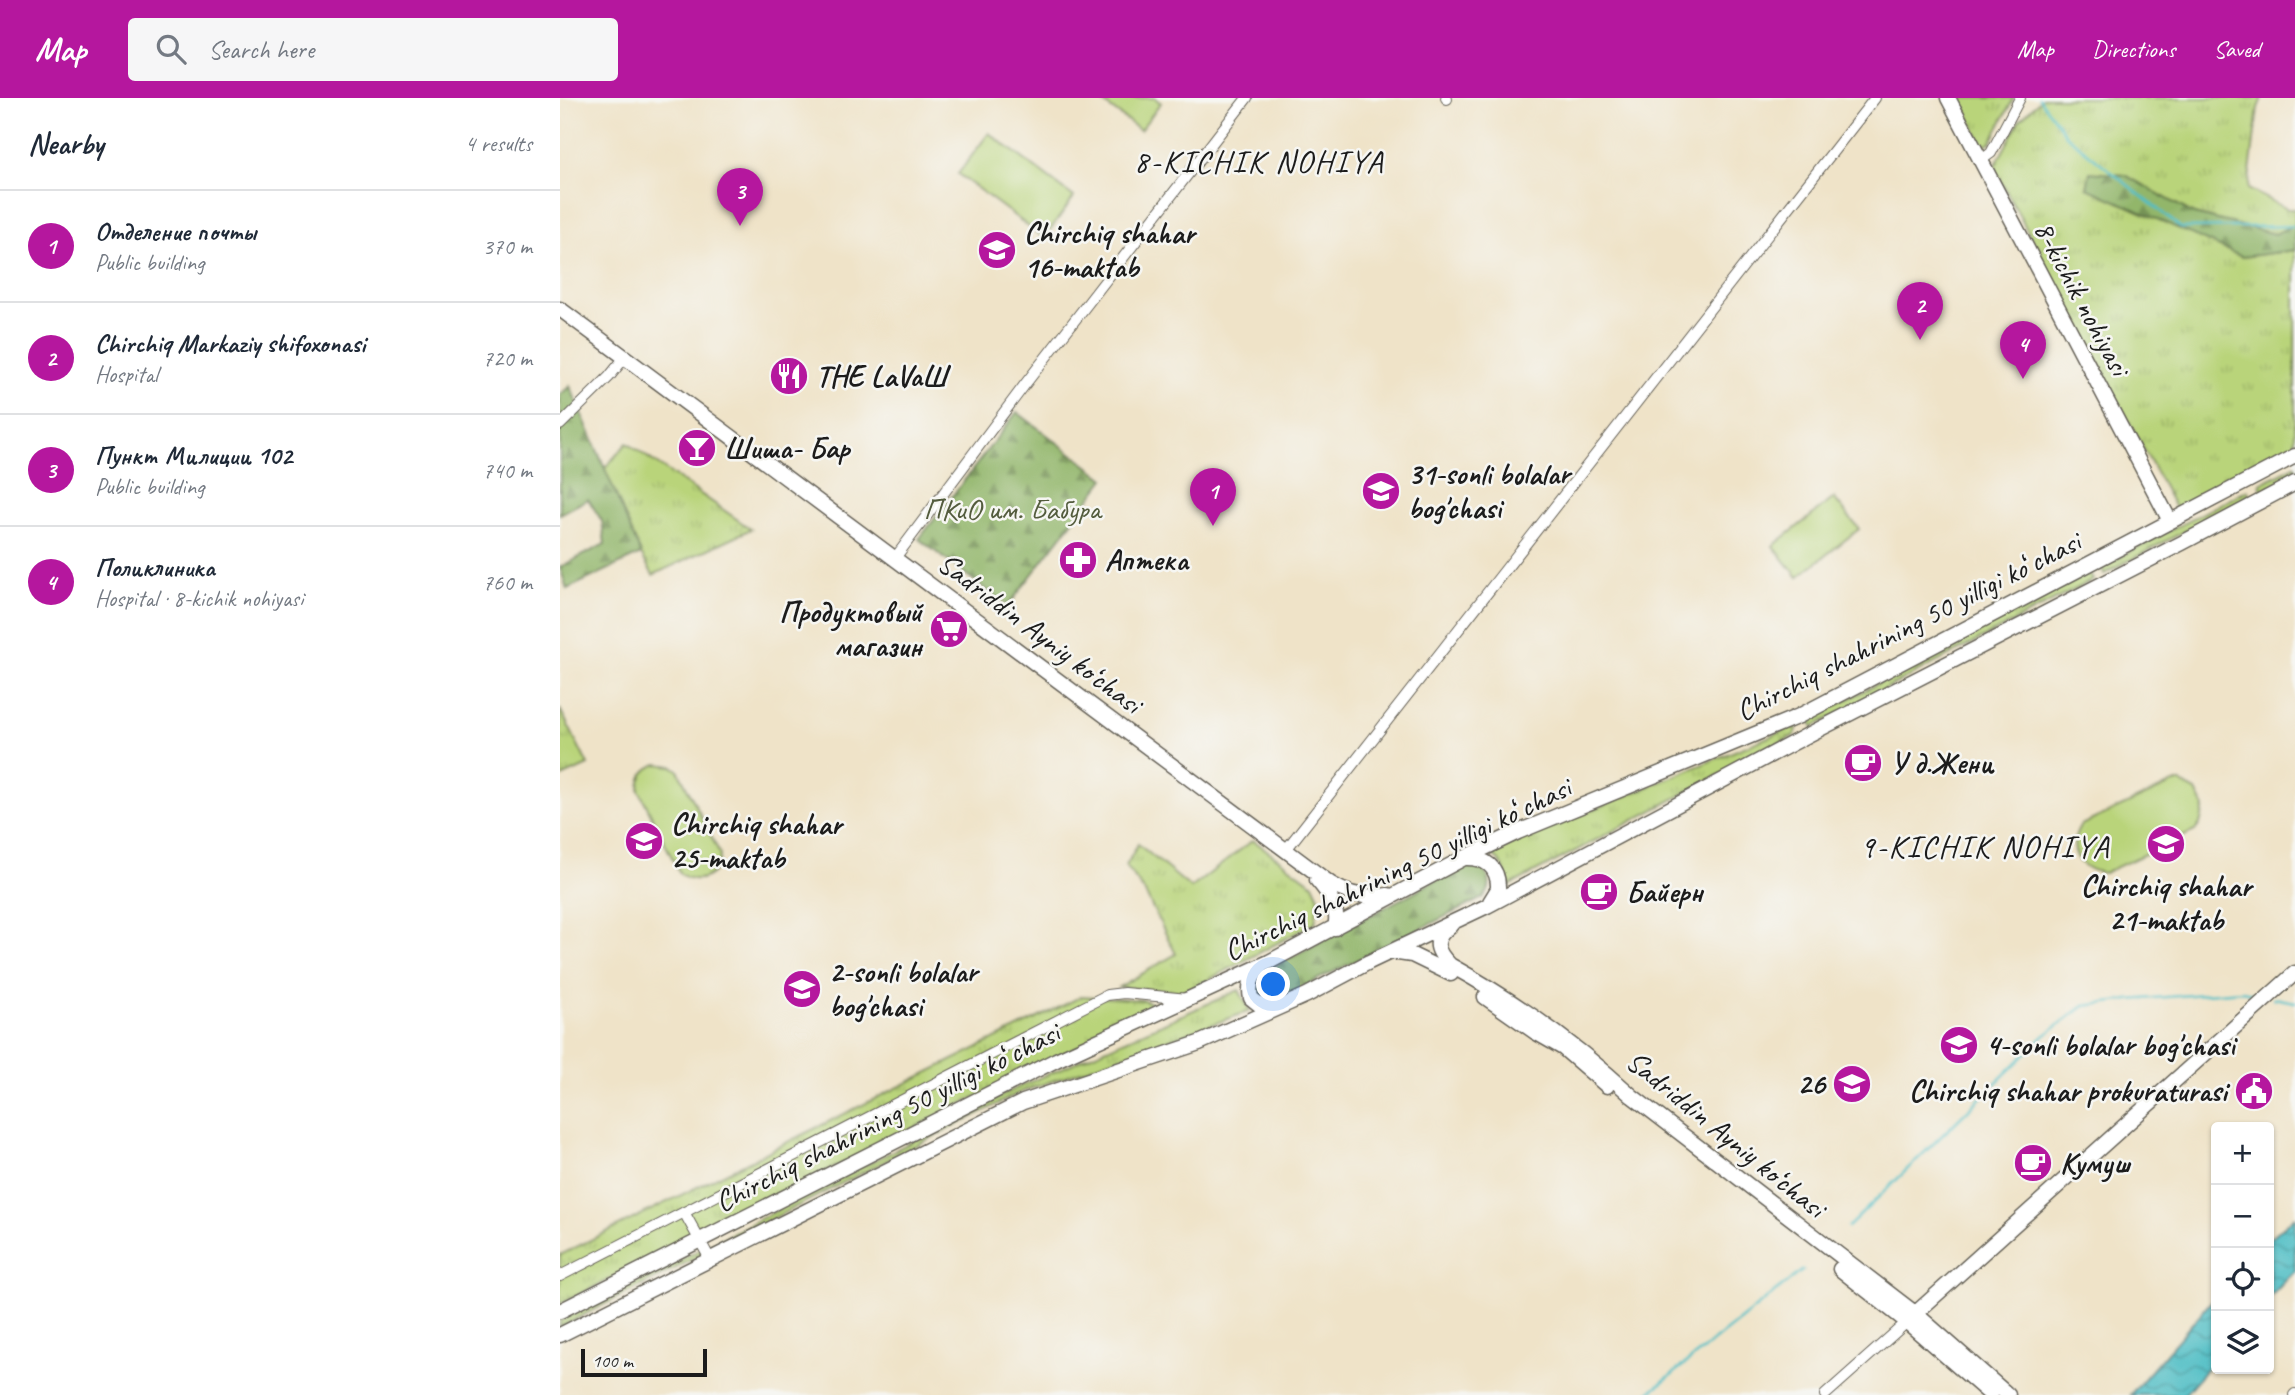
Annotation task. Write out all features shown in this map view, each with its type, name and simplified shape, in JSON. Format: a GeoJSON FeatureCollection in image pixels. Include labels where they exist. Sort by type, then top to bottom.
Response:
{"type":"FeatureCollection","features":[{"type":"Feature","properties":{"kind":"main road","name":"8-kichik nohiyasi"},"geometry":{"type":"LineString","coordinates":[[1948,98],[2170,521]]}},
{"type":"Feature","properties":{"kind":"main road","name":"Sadriddin Ayniy ko‘chasi"},"geometry":{"type":"LineString","coordinates":[[560,309],[1285,851]]}},
{"type":"Feature","properties":{"kind":"main road","name":"Chirchiq shahrining 50 yilligi koʻchasi"},"geometry":{"type":"LineString","coordinates":[[560,1311],[1056,1060],[1269,962],[1518,832],[1800,716],[2295,456]]}},
{"type":"Feature","properties":{"kind":"main road"},"geometry":{"type":"LineString","coordinates":[[2249,480],[2261,501]]}},
{"type":"Feature","properties":{"kind":"main road","name":"Chirchiq shahrining 50 yilligi koʻchasi"},"geometry":{"type":"LineString","coordinates":[[560,1335],[1023,1102],[1199,1043],[1289,1003],[1487,906],[1808,735],[2295,483]]}},
{"type":"Feature","properties":{"kind":"main road"},"geometry":{"type":"LineString","coordinates":[[2092,563],[2103,584]]}},
{"type":"Feature","properties":{"kind":"main road"},"geometry":{"type":"LineString","coordinates":[[1800,716],[1808,735]]}},
{"type":"Feature","properties":{"kind":"main road"},"geometry":{"type":"LineString","coordinates":[[1285,851],[1348,893],[1377,897],[1399,892]]}},
{"type":"Feature","properties":{"kind":"main road"},"geometry":{"type":"LineString","coordinates":[[1285,851],[1327,891],[1336,910],[1335,928]]}},
{"type":"Feature","properties":{"kind":"main road"},"geometry":{"type":"LineString","coordinates":[[1464,858],[1482,859],[1495,871],[1498,889],[1487,906]]}},
{"type":"Feature","properties":{"kind":"main road","name":"Sadriddin Ayniy ko‘chasi"},"geometry":{"type":"LineString","coordinates":[[1460,918],[1445,930],[1438,942],[1438,950],[1450,965],[1555,1032],[1584,1054],[1632,1096],[2008,1395]]}},
{"type":"Feature","properties":{"kind":"main road","name":"Sadriddin Ayniy ko‘chasi"},"geometry":{"type":"LineString","coordinates":[[1391,951],[1412,955],[1448,971],[1535,1032],[1563,1048],[1626,1102],[1911,1318],[1991,1395]]}},
{"type":"Feature","properties":{"kind":"main road"},"geometry":{"type":"LineString","coordinates":[[1269,962],[1252,979],[1251,998],[1265,1007],[1289,1003]]}},
{"type":"Feature","properties":{"kind":"main road"},"geometry":{"type":"LineString","coordinates":[[1911,1318],[2295,973]]}},
{"type":"Feature","properties":{"kind":"street"},"geometry":{"type":"LineString","coordinates":[[895,558],[1026,383],[1247,98]]}},
{"type":"Feature","properties":{"kind":"street"},"geometry":{"type":"LineString","coordinates":[[1285,851],[1875,98]]}},
{"type":"Feature","properties":{"kind":"street"},"geometry":{"type":"LineString","coordinates":[[1980,161],[1991,153],[2020,98]]}},
{"type":"Feature","properties":{"kind":"street"},"geometry":{"type":"LineString","coordinates":[[560,425],[609,377],[625,357]]}},
{"type":"Feature","properties":{"kind":"street"},"geometry":{"type":"LineString","coordinates":[[560,1276],[1107,995],[1124,993],[1190,999]]}},
{"type":"Feature","properties":{"kind":"street"},"geometry":{"type":"LineString","coordinates":[[684,1212],[710,1259]]}},
{"type":"Feature","properties":{"kind":"street"},"geometry":{"type":"LineString","coordinates":[[1825,1395],[1911,1318]]}},
{"type":"Feature","properties":{"kind":"green space"},"geometry":{"type":"Polygon","coordinates":[[[1097,98],[1155,98],[1161,103],[1140,130],[1097,98]]]}},
{"type":"Feature","properties":{"kind":"green space"},"geometry":{"type":"Polygon","coordinates":[[[1960,98],[2014,98],[1991,142],[1983,146],[1960,98]]]}},
{"type":"Feature","properties":{"kind":"green space"},"geometry":{"type":"Polygon","coordinates":[[[2042,98],[2262,98],[2258,108],[2248,189],[2287,209],[2295,209],[2295,228],[2280,238],[2194,214],[2125,175],[2242,257],[2295,250],[2295,448],[2176,510],[1994,168],[2019,121],[2042,98]]]}},
{"type":"Feature","properties":{"kind":"green space"},"geometry":{"type":"Polygon","coordinates":[[[989,133],[1074,197],[1044,238],[958,174],[989,133]]]}},
{"type":"Feature","properties":{"kind":"green space"},"geometry":{"type":"Polygon","coordinates":[[[2090,172],[2125,175],[2194,214],[2275,234],[2295,224],[2295,250],[2242,257],[2087,188],[2090,172]]]}},
{"type":"Feature","properties":{"kind":"green space"},"geometry":{"type":"Polygon","coordinates":[[[570,386],[641,554],[567,589],[560,567],[605,544],[602,521],[588,499],[560,514],[560,395],[570,386]]]}},
{"type":"Feature","properties":{"kind":"green space","name":"ПКиО им. Бабура"},"geometry":{"type":"Polygon","coordinates":[[[1017,412],[1105,479],[1008,606],[919,539],[1017,412]]]}},
{"type":"Feature","properties":{"kind":"green space"},"geometry":{"type":"Polygon","coordinates":[[[627,443],[751,529],[653,575],[604,469],[627,443]]]}},
{"type":"Feature","properties":{"kind":"green space"},"geometry":{"type":"Polygon","coordinates":[[[2295,466],[2295,473],[2262,490],[2260,484],[2295,466]]]}},
{"type":"Feature","properties":{"kind":"green space"},"geometry":{"type":"Polygon","coordinates":[[[2247,490],[2251,496],[2104,574],[2101,567],[2247,490]]]}},
{"type":"Feature","properties":{"kind":"green space"},"geometry":{"type":"Polygon","coordinates":[[[1834,498],[1859,529],[1798,577],[1773,546],[1834,498]]]}},
{"type":"Feature","properties":{"kind":"green space"},"geometry":{"type":"Polygon","coordinates":[[[2089,573],[2093,580],[1813,727],[1810,719],[2089,573]]]}},
{"type":"Feature","properties":{"kind":"green space"},"geometry":{"type":"Polygon","coordinates":[[[560,709],[588,765],[560,778],[560,709]]]}},
{"type":"Feature","properties":{"kind":"green space"},"geometry":{"type":"Polygon","coordinates":[[[1795,726],[1795,735],[1509,886],[1503,866],[1491,852],[1795,726]]]}},
{"type":"Feature","properties":{"kind":"green space"},"geometry":{"type":"Polygon","coordinates":[[[658,764],[672,766],[678,770],[720,854],[716,868],[707,877],[694,879],[680,874],[639,790],[644,773],[658,764]]]}},
{"type":"Feature","properties":{"kind":"green space"},"geometry":{"type":"Polygon","coordinates":[[[2173,783],[2181,783],[2196,791],[2204,807],[2200,824],[2195,831],[2104,873],[2081,862],[2074,842],[2081,825],[2173,783]]]}},
{"type":"Feature","properties":{"kind":"green space"},"geometry":{"type":"Polygon","coordinates":[[[1253,840],[1313,884],[1319,897],[1315,923],[1193,988],[1179,991],[1119,987],[1176,954],[1144,891],[1126,866],[1138,844],[1191,888],[1253,840]]]}},
{"type":"Feature","properties":{"kind":"green space"},"geometry":{"type":"Polygon","coordinates":[[[1466,864],[1480,867],[1487,874],[1489,886],[1483,898],[1276,1000],[1264,1001],[1257,995],[1255,990],[1262,973],[1466,864]]]}},
{"type":"Feature","properties":{"kind":"green space"},"geometry":{"type":"Polygon","coordinates":[[[1239,990],[1250,1011],[1021,1092],[560,1327],[560,1321],[1019,1087],[1239,990]]]}},
{"type":"Feature","properties":{"kind":"green space"},"geometry":{"type":"Polygon","coordinates":[[[1082,996],[1144,1000],[1159,1006],[560,1304],[560,1255],[1082,996]]]}},
{"type":"Feature","properties":{"kind":"water"},"geometry":{"type":"Polygon","coordinates":[[[2295,1217],[2295,1271],[2274,1293],[2274,1248],[2274,1235],[2295,1217]]]}},
{"type":"Feature","properties":{"kind":"water"},"geometry":{"type":"Polygon","coordinates":[[[2211,1302],[2211,1364],[2184,1395],[2130,1395],[2211,1302]]]}},
{"type":"Feature","properties":{"kind":"waterway"},"geometry":{"type":"LineString","coordinates":[[2039,98],[2066,135],[2181,228],[2295,226]]}},
{"type":"Feature","properties":{"kind":"waterway"},"geometry":{"type":"LineString","coordinates":[[1848,1227],[2044,1036],[2084,1006],[2242,991],[2261,995]]}},
{"type":"Feature","properties":{"kind":"waterway"},"geometry":{"type":"LineString","coordinates":[[2274,998],[2295,1002]]}},
{"type":"Feature","properties":{"kind":"waterway"},"geometry":{"type":"LineString","coordinates":[[1646,1395],[1803,1270]]}},
{"type":"Feature","properties":{"kind":"place","name":"Пункт Милиции 102"},"geometry":{"type":"Point","coordinates":[740,226]}},
{"type":"Feature","properties":{"kind":"place","name":"Chirchiq shahar 16-maktab"},"geometry":{"type":"Point","coordinates":[997,250]}},
{"type":"Feature","properties":{"kind":"place","name":"Chirchiq Markaziy shifoxonasi"},"geometry":{"type":"Point","coordinates":[1920,340]}},
{"type":"Feature","properties":{"kind":"place","name":"THE LaVaШ"},"geometry":{"type":"Point","coordinates":[789,376]}},
{"type":"Feature","properties":{"kind":"place","name":"Поликлиника"},"geometry":{"type":"Point","coordinates":[2023,379]}},
{"type":"Feature","properties":{"kind":"place","name":"Шиша- Бар"},"geometry":{"type":"Point","coordinates":[697,448]}},
{"type":"Feature","properties":{"kind":"place","name":"31-sonli bolalar bog'chasi"},"geometry":{"type":"Point","coordinates":[1381,491]}},
{"type":"Feature","properties":{"kind":"place","name":"Отделение почты"},"geometry":{"type":"Point","coordinates":[1213,526]}},
{"type":"Feature","properties":{"kind":"place","name":"Аптека"},"geometry":{"type":"Point","coordinates":[1078,560]}},
{"type":"Feature","properties":{"kind":"place","name":"Продуктовый магазин"},"geometry":{"type":"Point","coordinates":[949,629]}},
{"type":"Feature","properties":{"kind":"place","name":"У д.Жени"},"geometry":{"type":"Point","coordinates":[1863,763]}},
{"type":"Feature","properties":{"kind":"place","name":"Chirchiq shahar 25-maktab"},"geometry":{"type":"Point","coordinates":[644,841]}},
{"type":"Feature","properties":{"kind":"place","name":"Chirchiq shahar 21-maktab"},"geometry":{"type":"Point","coordinates":[2166,844]}},
{"type":"Feature","properties":{"kind":"place","name":"Байерн"},"geometry":{"type":"Point","coordinates":[1599,892]}},
{"type":"Feature","properties":{"kind":"place","name":"2-sonli bolalar bog'chasi"},"geometry":{"type":"Point","coordinates":[802,989]}},
{"type":"Feature","properties":{"kind":"place","name":"4-sonli bolalar bog'chasi"},"geometry":{"type":"Point","coordinates":[1959,1045]}},
{"type":"Feature","properties":{"kind":"place","name":"26"},"geometry":{"type":"Point","coordinates":[1852,1084]}},
{"type":"Feature","properties":{"kind":"place","name":"Chirchiq shahar prokuraturasi"},"geometry":{"type":"Point","coordinates":[2254,1091]}},
{"type":"Feature","properties":{"kind":"place","name":"Кумуш"},"geometry":{"type":"Point","coordinates":[2033,1163]}},
{"type":"Feature","properties":{"kind":"district","name":"8-KICHIK NOHIYA"},"geometry":{"type":"Point","coordinates":[1259,161]}},
{"type":"Feature","properties":{"kind":"district","name":"9-KICHIK NOHIYA"},"geometry":{"type":"Point","coordinates":[1985,846]}}]}
